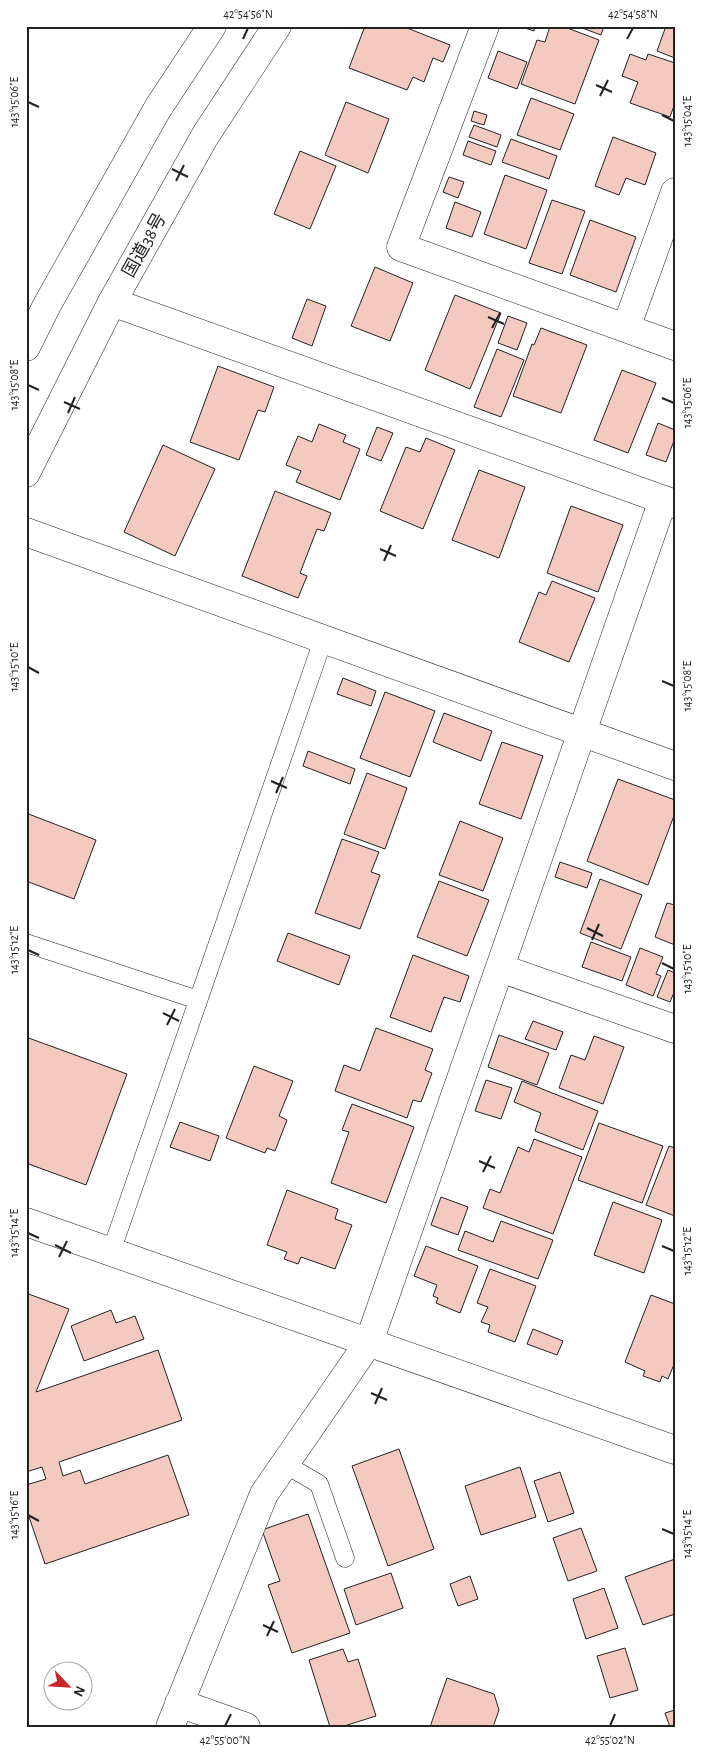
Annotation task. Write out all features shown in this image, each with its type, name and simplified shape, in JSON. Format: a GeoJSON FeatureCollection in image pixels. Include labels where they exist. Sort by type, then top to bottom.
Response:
{"type":"FeatureCollection","features":[{"type":"Feature","properties":{"kind":"main road"},"geometry":{"type":"LineString","coordinates":[[26,347],[158,108],[212,26]]}},
{"type":"Feature","properties":{"kind":"main road","name":"国道38号"},"geometry":{"type":"LineString","coordinates":[[26,473],[112,302],[205,136],[277,26]]}},
{"type":"Feature","properties":{"kind":"main road"},"geometry":{"type":"LineString","coordinates":[[485,26],[401,247],[675,346]]}},
{"type":"Feature","properties":{"kind":"main road"},"geometry":{"type":"LineString","coordinates":[[626,328],[675,192]]}},
{"type":"Feature","properties":{"kind":"main road"},"geometry":{"type":"LineString","coordinates":[[112,302],[669,502],[582,734],[369,1342],[283,1463],[264,1494],[174,1715],[246,1727]]}},
{"type":"Feature","properties":{"kind":"main road"},"geometry":{"type":"LineString","coordinates":[[26,532],[675,766]]}},
{"type":"Feature","properties":{"kind":"main road"},"geometry":{"type":"LineString","coordinates":[[500,968],[675,1029]]}},
{"type":"Feature","properties":{"kind":"main road"},"geometry":{"type":"LineString","coordinates":[[26,1222],[674,1447]]}},
{"type":"Feature","properties":{"kind":"lane"},"geometry":{"type":"LineString","coordinates":[[111,1252],[322,640]]}},
{"type":"Feature","properties":{"kind":"lane"},"geometry":{"type":"LineString","coordinates":[[26,943],[198,1000]]}},
{"type":"Feature","properties":{"kind":"lane"},"geometry":{"type":"LineString","coordinates":[[283,1463],[319,1484],[345,1558]]}},
{"type":"Feature","properties":{"kind":"building"},"geometry":{"type":"Polygon","coordinates":[[[365,26],[402,26],[450,45],[443,62],[433,58],[424,82],[413,77],[407,90],[349,68],[365,26]]]}},
{"type":"Feature","properties":{"kind":"building"},"geometry":{"type":"Polygon","coordinates":[[[519,26],[535,26],[534,31],[519,26]]]}},
{"type":"Feature","properties":{"kind":"building"},"geometry":{"type":"Polygon","coordinates":[[[550,26],[562,26],[599,40],[575,104],[521,84],[537,40],[545,42],[550,26]]]}},
{"type":"Feature","properties":{"kind":"building"},"geometry":{"type":"Polygon","coordinates":[[[577,26],[604,26],[601,35],[577,26]]]}},
{"type":"Feature","properties":{"kind":"building"},"geometry":{"type":"Polygon","coordinates":[[[666,26],[675,26],[675,58],[657,51],[666,26]]]}},
{"type":"Feature","properties":{"kind":"building"},"geometry":{"type":"Polygon","coordinates":[[[498,51],[527,62],[517,89],[488,78],[498,51]]]}},
{"type":"Feature","properties":{"kind":"building"},"geometry":{"type":"Polygon","coordinates":[[[630,54],[646,60],[648,54],[675,63],[675,103],[670,117],[630,103],[638,82],[622,76],[630,54]]]}},
{"type":"Feature","properties":{"kind":"building"},"geometry":{"type":"Polygon","coordinates":[[[531,98],[574,114],[560,150],[517,135],[531,98]]]}},
{"type":"Feature","properties":{"kind":"building"},"geometry":{"type":"Polygon","coordinates":[[[346,102],[389,119],[368,173],[325,155],[346,102]]]}},
{"type":"Feature","properties":{"kind":"building"},"geometry":{"type":"Polygon","coordinates":[[[474,111],[487,115],[484,125],[471,121],[474,111]]]}},
{"type":"Feature","properties":{"kind":"building"},"geometry":{"type":"Polygon","coordinates":[[[474,125],[501,135],[497,147],[469,137],[474,125]]]}},
{"type":"Feature","properties":{"kind":"building"},"geometry":{"type":"Polygon","coordinates":[[[613,137],[656,153],[645,185],[626,178],[619,195],[595,186],[613,137]]]}},
{"type":"Feature","properties":{"kind":"building"},"geometry":{"type":"Polygon","coordinates":[[[511,139],[557,156],[549,179],[502,162],[511,139]]]}},
{"type":"Feature","properties":{"kind":"building"},"geometry":{"type":"Polygon","coordinates":[[[468,141],[496,151],[491,165],[463,155],[468,141]]]}},
{"type":"Feature","properties":{"kind":"building"},"geometry":{"type":"Polygon","coordinates":[[[300,151],[336,166],[310,229],[274,214],[300,151]]]}},
{"type":"Feature","properties":{"kind":"building"},"geometry":{"type":"Polygon","coordinates":[[[505,175],[547,190],[526,249],[484,234],[505,175]]]}},
{"type":"Feature","properties":{"kind":"building"},"geometry":{"type":"Polygon","coordinates":[[[449,177],[464,182],[458,198],[443,192],[449,177]]]}},
{"type":"Feature","properties":{"kind":"building"},"geometry":{"type":"Polygon","coordinates":[[[552,200],[585,211],[562,274],[529,263],[552,200]]]}},
{"type":"Feature","properties":{"kind":"building"},"geometry":{"type":"Polygon","coordinates":[[[455,202],[481,212],[472,237],[446,228],[455,202]]]}},
{"type":"Feature","properties":{"kind":"building"},"geometry":{"type":"Polygon","coordinates":[[[590,220],[636,237],[616,292],[570,275],[590,220]]]}},
{"type":"Feature","properties":{"kind":"building"},"geometry":{"type":"Polygon","coordinates":[[[375,267],[413,283],[390,341],[351,326],[375,267]]]}},
{"type":"Feature","properties":{"kind":"building"},"geometry":{"type":"Polygon","coordinates":[[[455,295],[501,313],[470,389],[425,370],[455,295]]]}},
{"type":"Feature","properties":{"kind":"building"},"geometry":{"type":"Polygon","coordinates":[[[307,299],[326,306],[312,346],[292,338],[307,299]]]}},
{"type":"Feature","properties":{"kind":"building"},"geometry":{"type":"Polygon","coordinates":[[[508,316],[527,323],[517,350],[498,343],[508,316]]]}},
{"type":"Feature","properties":{"kind":"building"},"geometry":{"type":"Polygon","coordinates":[[[541,328],[587,345],[561,413],[513,396],[532,344],[534,345],[541,328]]]}},
{"type":"Feature","properties":{"kind":"building"},"geometry":{"type":"Polygon","coordinates":[[[497,349],[524,360],[501,417],[474,407],[497,349]]]}},
{"type":"Feature","properties":{"kind":"building"},"geometry":{"type":"Polygon","coordinates":[[[218,366],[274,387],[265,412],[258,410],[239,460],[190,442],[218,366]]]}},
{"type":"Feature","properties":{"kind":"building"},"geometry":{"type":"Polygon","coordinates":[[[622,370],[656,383],[628,453],[594,440],[622,370]]]}},
{"type":"Feature","properties":{"kind":"building"},"geometry":{"type":"Polygon","coordinates":[[[658,423],[675,430],[675,438],[666,462],[646,455],[658,423]]]}},
{"type":"Feature","properties":{"kind":"building"},"geometry":{"type":"Polygon","coordinates":[[[319,424],[346,435],[343,442],[360,449],[340,500],[296,482],[301,471],[286,465],[298,436],[312,442],[319,424]]]}},
{"type":"Feature","properties":{"kind":"building"},"geometry":{"type":"Polygon","coordinates":[[[377,427],[393,433],[381,461],[366,455],[377,427]]]}},
{"type":"Feature","properties":{"kind":"building"},"geometry":{"type":"Polygon","coordinates":[[[426,438],[455,450],[423,529],[380,511],[406,447],[420,452],[426,438]]]}},
{"type":"Feature","properties":{"kind":"building"},"geometry":{"type":"Polygon","coordinates":[[[163,445],[215,469],[175,556],[124,532],[163,445]]]}},
{"type":"Feature","properties":{"kind":"building"},"geometry":{"type":"Polygon","coordinates":[[[479,470],[525,487],[499,558],[452,540],[479,470]]]}},
{"type":"Feature","properties":{"kind":"building"},"geometry":{"type":"Polygon","coordinates":[[[275,491],[331,513],[324,531],[317,529],[300,573],[307,576],[298,598],[242,576],[275,491]]]}},
{"type":"Feature","properties":{"kind":"building"},"geometry":{"type":"Polygon","coordinates":[[[571,506],[623,525],[598,592],[547,573],[571,506]]]}},
{"type":"Feature","properties":{"kind":"building"},"geometry":{"type":"Polygon","coordinates":[[[552,581],[595,598],[569,662],[519,642],[539,592],[546,595],[552,581]]]}},
{"type":"Feature","properties":{"kind":"building"},"geometry":{"type":"Polygon","coordinates":[[[343,678],[376,691],[371,706],[337,694],[343,678]]]}},
{"type":"Feature","properties":{"kind":"building"},"geometry":{"type":"Polygon","coordinates":[[[385,692],[435,711],[410,777],[360,758],[385,692]]]}},
{"type":"Feature","properties":{"kind":"building"},"geometry":{"type":"Polygon","coordinates":[[[444,713],[492,731],[481,761],[433,742],[444,713]]]}},
{"type":"Feature","properties":{"kind":"building"},"geometry":{"type":"Polygon","coordinates":[[[502,742],[543,756],[521,819],[479,804],[502,742]]]}},
{"type":"Feature","properties":{"kind":"building"},"geometry":{"type":"Polygon","coordinates":[[[308,751],[355,769],[350,784],[303,766],[308,751]]]}},
{"type":"Feature","properties":{"kind":"building"},"geometry":{"type":"Polygon","coordinates":[[[367,773],[407,788],[385,849],[344,834],[367,773]]]}},
{"type":"Feature","properties":{"kind":"building"},"geometry":{"type":"Polygon","coordinates":[[[618,779],[675,800],[675,813],[648,885],[587,861],[618,779]]]}},
{"type":"Feature","properties":{"kind":"building"},"geometry":{"type":"Polygon","coordinates":[[[26,813],[96,840],[74,899],[26,881],[26,813]]]}},
{"type":"Feature","properties":{"kind":"building"},"geometry":{"type":"Polygon","coordinates":[[[460,821],[503,838],[483,891],[439,875],[460,821]]]}},
{"type":"Feature","properties":{"kind":"building"},"geometry":{"type":"Polygon","coordinates":[[[342,839],[379,852],[371,872],[380,875],[360,929],[315,913],[342,839]]]}},
{"type":"Feature","properties":{"kind":"building"},"geometry":{"type":"Polygon","coordinates":[[[560,862],[592,873],[587,888],[555,877],[560,862]]]}},
{"type":"Feature","properties":{"kind":"building"},"geometry":{"type":"Polygon","coordinates":[[[600,879],[642,895],[621,949],[580,933],[600,879]]]}},
{"type":"Feature","properties":{"kind":"building"},"geometry":{"type":"Polygon","coordinates":[[[439,881],[489,900],[467,956],[417,937],[439,881]]]}},
{"type":"Feature","properties":{"kind":"building"},"geometry":{"type":"Polygon","coordinates":[[[667,903],[675,905],[675,945],[655,937],[667,903]]]}},
{"type":"Feature","properties":{"kind":"building"},"geometry":{"type":"Polygon","coordinates":[[[288,933],[350,956],[339,985],[277,961],[288,933]]]}},
{"type":"Feature","properties":{"kind":"building"},"geometry":{"type":"Polygon","coordinates":[[[591,942],[631,957],[622,981],[582,967],[591,942]]]}},
{"type":"Feature","properties":{"kind":"building"},"geometry":{"type":"Polygon","coordinates":[[[640,948],[663,957],[656,974],[661,976],[653,996],[626,985],[640,948]]]}},
{"type":"Feature","properties":{"kind":"building"},"geometry":{"type":"Polygon","coordinates":[[[413,955],[469,976],[460,1002],[444,997],[431,1032],[390,1017],[413,955]]]}},
{"type":"Feature","properties":{"kind":"building"},"geometry":{"type":"Polygon","coordinates":[[[668,970],[675,973],[675,990],[670,1002],[657,997],[668,970]]]}},
{"type":"Feature","properties":{"kind":"building"},"geometry":{"type":"Polygon","coordinates":[[[533,1021],[563,1032],[556,1050],[525,1039],[533,1021]]]}},
{"type":"Feature","properties":{"kind":"building"},"geometry":{"type":"Polygon","coordinates":[[[376,1028],[433,1049],[425,1070],[432,1073],[421,1102],[413,1100],[407,1118],[335,1091],[344,1065],[360,1071],[376,1028]]]}},
{"type":"Feature","properties":{"kind":"building"},"geometry":{"type":"Polygon","coordinates":[[[499,1035],[549,1053],[537,1085],[488,1067],[499,1035]]]}},
{"type":"Feature","properties":{"kind":"building"},"geometry":{"type":"Polygon","coordinates":[[[594,1036],[624,1047],[603,1104],[559,1088],[571,1055],[585,1060],[594,1036]]]}},
{"type":"Feature","properties":{"kind":"building"},"geometry":{"type":"Polygon","coordinates":[[[26,1037],[127,1074],[86,1185],[26,1163],[26,1037]]]}},
{"type":"Feature","properties":{"kind":"building"},"geometry":{"type":"Polygon","coordinates":[[[254,1066],[293,1081],[279,1116],[287,1120],[275,1151],[267,1148],[265,1153],[226,1138],[254,1066]]]}},
{"type":"Feature","properties":{"kind":"building"},"geometry":{"type":"Polygon","coordinates":[[[486,1080],[512,1088],[501,1119],[475,1111],[486,1080]]]}},
{"type":"Feature","properties":{"kind":"building"},"geometry":{"type":"Polygon","coordinates":[[[522,1081],[598,1111],[583,1150],[535,1131],[541,1113],[514,1102],[522,1081]]]}},
{"type":"Feature","properties":{"kind":"building"},"geometry":{"type":"Polygon","coordinates":[[[352,1104],[414,1127],[386,1203],[331,1183],[349,1132],[342,1130],[352,1104]]]}},
{"type":"Feature","properties":{"kind":"building"},"geometry":{"type":"Polygon","coordinates":[[[180,1122],[219,1136],[210,1161],[170,1147],[180,1122]]]}},
{"type":"Feature","properties":{"kind":"building"},"geometry":{"type":"Polygon","coordinates":[[[599,1123],[663,1146],[642,1203],[578,1180],[599,1123]]]}},
{"type":"Feature","properties":{"kind":"building"},"geometry":{"type":"Polygon","coordinates":[[[534,1139],[582,1157],[553,1234],[483,1208],[490,1189],[500,1193],[518,1147],[529,1152],[534,1139]]]}},
{"type":"Feature","properties":{"kind":"building"},"geometry":{"type":"Polygon","coordinates":[[[669,1146],[675,1148],[675,1216],[646,1205],[669,1146]]]}},
{"type":"Feature","properties":{"kind":"building"},"geometry":{"type":"Polygon","coordinates":[[[287,1190],[338,1209],[335,1219],[352,1225],[335,1269],[301,1257],[298,1264],[284,1259],[287,1252],[267,1245],[287,1190]]]}},
{"type":"Feature","properties":{"kind":"building"},"geometry":{"type":"Polygon","coordinates":[[[441,1197],[468,1207],[458,1235],[431,1225],[441,1197]]]}},
{"type":"Feature","properties":{"kind":"building"},"geometry":{"type":"Polygon","coordinates":[[[613,1202],[662,1220],[644,1273],[594,1255],[613,1202]]]}},
{"type":"Feature","properties":{"kind":"building"},"geometry":{"type":"Polygon","coordinates":[[[501,1221],[553,1240],[538,1279],[458,1250],[465,1231],[493,1242],[501,1221]]]}},
{"type":"Feature","properties":{"kind":"building"},"geometry":{"type":"Polygon","coordinates":[[[426,1246],[478,1266],[460,1313],[436,1303],[438,1298],[433,1296],[437,1285],[414,1276],[426,1246]]]}},
{"type":"Feature","properties":{"kind":"building"},"geometry":{"type":"Polygon","coordinates":[[[490,1269],[536,1286],[515,1342],[488,1332],[490,1325],[481,1322],[488,1307],[477,1303],[490,1269]]]}},
{"type":"Feature","properties":{"kind":"building"},"geometry":{"type":"Polygon","coordinates":[[[26,1293],[69,1309],[36,1392],[158,1350],[182,1420],[59,1462],[63,1476],[80,1470],[85,1484],[168,1455],[189,1515],[45,1564],[26,1508],[26,1485],[46,1479],[42,1467],[26,1472],[26,1293]]]}},
{"type":"Feature","properties":{"kind":"building"},"geometry":{"type":"Polygon","coordinates":[[[651,1295],[675,1304],[675,1362],[668,1379],[662,1376],[660,1382],[643,1376],[645,1371],[625,1362],[651,1295]]]}},
{"type":"Feature","properties":{"kind":"building"},"geometry":{"type":"Polygon","coordinates":[[[111,1310],[116,1323],[135,1316],[144,1339],[84,1361],[71,1326],[111,1310]]]}},
{"type":"Feature","properties":{"kind":"building"},"geometry":{"type":"Polygon","coordinates":[[[533,1329],[563,1341],[557,1355],[527,1344],[533,1329]]]}},
{"type":"Feature","properties":{"kind":"building"},"geometry":{"type":"Polygon","coordinates":[[[399,1449],[434,1549],[388,1566],[352,1466],[399,1449]]]}},
{"type":"Feature","properties":{"kind":"building"},"geometry":{"type":"Polygon","coordinates":[[[520,1467],[536,1517],[481,1535],[465,1486],[520,1467]]]}},
{"type":"Feature","properties":{"kind":"building"},"geometry":{"type":"Polygon","coordinates":[[[560,1472],[574,1513],[548,1522],[534,1481],[560,1472]]]}},
{"type":"Feature","properties":{"kind":"building"},"geometry":{"type":"Polygon","coordinates":[[[308,1514],[350,1633],[292,1653],[268,1585],[280,1581],[262,1530],[308,1514]]]}},
{"type":"Feature","properties":{"kind":"building"},"geometry":{"type":"Polygon","coordinates":[[[581,1528],[597,1571],[568,1581],[553,1538],[581,1528]]]}},
{"type":"Feature","properties":{"kind":"building"},"geometry":{"type":"Polygon","coordinates":[[[675,1559],[675,1614],[643,1625],[625,1577],[675,1559]]]}},
{"type":"Feature","properties":{"kind":"building"},"geometry":{"type":"Polygon","coordinates":[[[391,1573],[403,1608],[356,1625],[344,1589],[391,1573]]]}},
{"type":"Feature","properties":{"kind":"building"},"geometry":{"type":"Polygon","coordinates":[[[470,1576],[478,1599],[458,1606],[450,1584],[470,1576]]]}},
{"type":"Feature","properties":{"kind":"building"},"geometry":{"type":"Polygon","coordinates":[[[604,1588],[618,1628],[586,1639],[573,1599],[604,1588]]]}},
{"type":"Feature","properties":{"kind":"building"},"geometry":{"type":"Polygon","coordinates":[[[625,1648],[638,1690],[610,1698],[597,1656],[625,1648]]]}},
{"type":"Feature","properties":{"kind":"building"},"geometry":{"type":"Polygon","coordinates":[[[343,1649],[348,1662],[358,1659],[376,1716],[341,1727],[330,1727],[309,1660],[343,1649]]]}},
{"type":"Feature","properties":{"kind":"building"},"geometry":{"type":"Polygon","coordinates":[[[447,1678],[494,1694],[499,1710],[493,1727],[430,1727],[447,1678]]]}},
{"type":"Feature","properties":{"kind":"building"},"geometry":{"type":"Polygon","coordinates":[[[675,1710],[675,1727],[670,1727],[665,1713],[675,1710]]]}}]}
